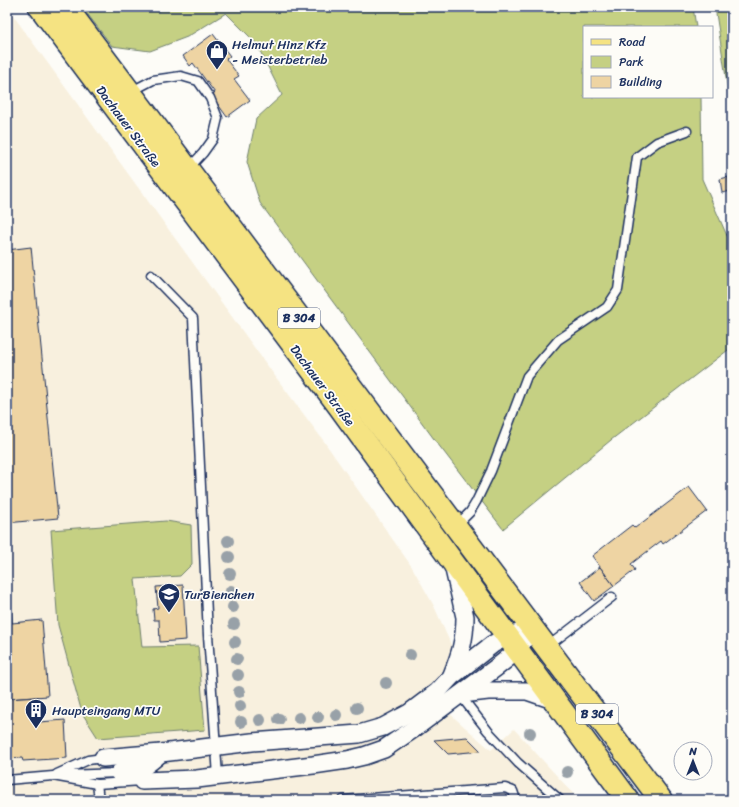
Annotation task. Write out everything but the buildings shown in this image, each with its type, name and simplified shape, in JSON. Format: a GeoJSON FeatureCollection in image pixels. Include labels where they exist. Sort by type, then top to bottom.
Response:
{"type":"FeatureCollection","features":[{"type":"Feature","properties":{"kind":"main road","name":"Dachauer Straße"},"geometry":{"type":"LineString","coordinates":[[40,7],[339,406],[628,800]]}},
{"type":"Feature","properties":{"kind":"main road","name":"Dachauer Straße"},"geometry":{"type":"LineString","coordinates":[[66,7],[661,800]]}},
{"type":"Feature","properties":{"kind":"street"},"geometry":{"type":"LineString","coordinates":[[452,561],[465,618],[460,655],[452,676]]}},
{"type":"Feature","properties":{"kind":"street"},"geometry":{"type":"LineString","coordinates":[[142,781],[197,779],[320,764],[364,756],[384,749],[415,728],[497,667],[513,643],[533,629]]}},
{"type":"Feature","properties":{"kind":"street"},"geometry":{"type":"LineString","coordinates":[[102,758],[161,753],[252,742],[359,734],[383,727],[409,713],[438,692],[452,676],[493,644],[513,643]]}},
{"type":"Feature","properties":{"kind":"street"},"geometry":{"type":"LineString","coordinates":[[460,694],[488,691],[527,691],[556,701]]}},
{"type":"Feature","properties":{"kind":"street"},"geometry":{"type":"LineString","coordinates":[[119,773],[136,771],[144,768],[161,753]]}},
{"type":"Feature","properties":{"kind":"lane"},"geometry":{"type":"LineString","coordinates":[[129,92],[153,80],[181,76],[198,81],[210,98],[218,118],[213,139],[203,153],[188,169]]}},
{"type":"Feature","properties":{"kind":"lane"},"geometry":{"type":"LineString","coordinates":[[456,526],[470,512],[491,471],[527,376],[558,340],[607,307],[618,290],[637,157],[657,142],[687,131]]}},
{"type":"Feature","properties":{"kind":"lane"},"geometry":{"type":"LineString","coordinates":[[151,275],[193,318],[208,635],[218,776]]}},
{"type":"Feature","properties":{"kind":"lane"},"geometry":{"type":"LineString","coordinates":[[547,647],[612,598]]}},
{"type":"Feature","properties":{"kind":"lane"},"geometry":{"type":"LineString","coordinates":[[460,694],[488,731],[518,763],[560,800]]}},
{"type":"Feature","properties":{"kind":"lane"},"geometry":{"type":"LineString","coordinates":[[53,776],[88,760],[102,758]]}},
{"type":"Feature","properties":{"kind":"lane"},"geometry":{"type":"LineString","coordinates":[[7,780],[119,773]]}},
{"type":"Feature","properties":{"kind":"lane"},"geometry":{"type":"LineString","coordinates":[[53,776],[97,784],[142,781]]}},
{"type":"Feature","properties":{"kind":"lane"},"geometry":{"type":"LineString","coordinates":[[97,784],[99,800]]}},
{"type":"Feature","properties":{"kind":"lane"},"geometry":{"type":"LineString","coordinates":[[343,800],[505,788],[513,791],[516,800]]}},
{"type":"Feature","properties":{"kind":"shaded area"},"geometry":{"type":"Polygon","coordinates":[[[7,7],[323,440],[412,567],[434,606],[456,656],[425,692],[491,750],[514,729],[579,800],[7,800],[7,7]]]}},
{"type":"Feature","properties":{"kind":"green space"},"geometry":{"type":"Polygon","coordinates":[[[82,7],[153,7],[158,12],[166,7],[693,7],[696,26],[583,26],[583,98],[701,98],[702,179],[732,247],[732,347],[611,440],[503,529],[434,439],[260,203],[247,162],[256,119],[282,95],[256,43],[226,13],[187,37],[150,51],[112,46],[82,7]]]}},
{"type":"Feature","properties":{"kind":"green space"},"geometry":{"type":"Polygon","coordinates":[[[715,7],[732,7],[732,116],[715,7]]]}},
{"type":"Feature","properties":{"kind":"green space"},"geometry":{"type":"Polygon","coordinates":[[[166,521],[191,525],[192,564],[180,576],[135,579],[142,647],[198,646],[205,730],[98,738],[82,713],[58,625],[51,530],[166,521]]]}},
{"type":"Feature","properties":{"kind":"place","name":"Helmut Hinz Kfz - Meisterbetrieb"},"geometry":{"type":"Point","coordinates":[217,70]}},
{"type":"Feature","properties":{"kind":"place","name":"TurBienchen"},"geometry":{"type":"Point","coordinates":[169,614]}},
{"type":"Feature","properties":{"kind":"place","name":"Haupteingang MTU"},"geometry":{"type":"Point","coordinates":[36,730]}}]}
